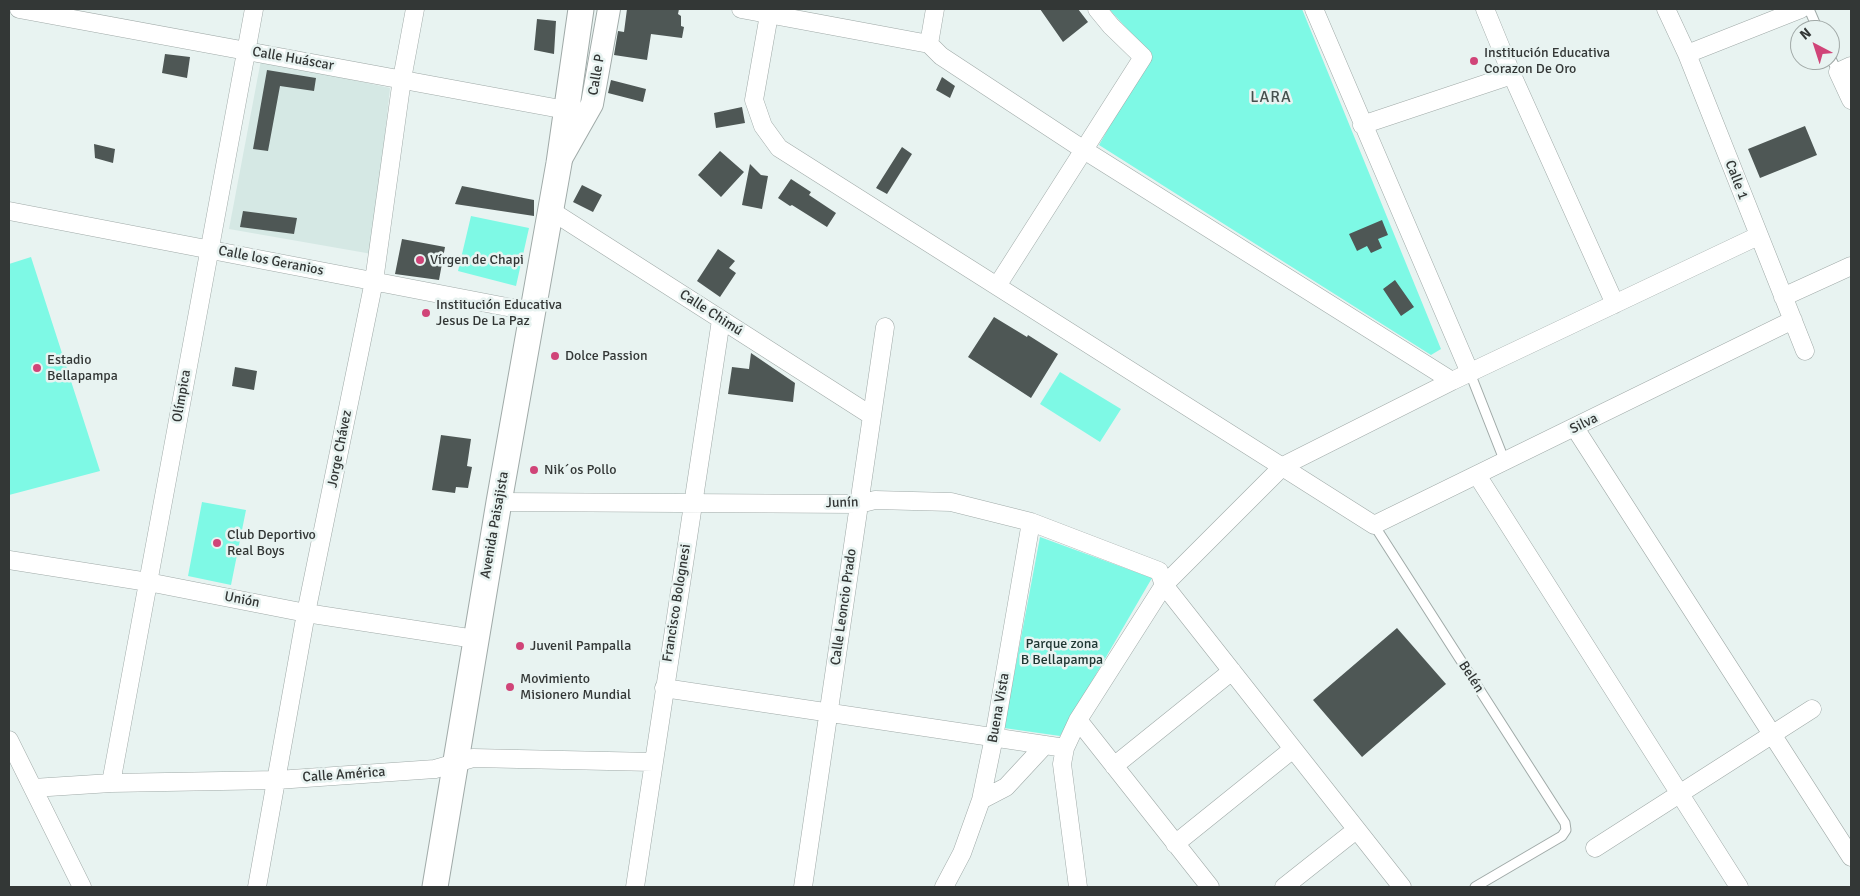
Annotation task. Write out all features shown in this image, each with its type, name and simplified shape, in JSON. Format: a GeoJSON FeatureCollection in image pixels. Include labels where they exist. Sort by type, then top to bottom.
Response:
{"type":"FeatureCollection","features":[{"type":"Feature","properties":{"kind":"main road","name":"Avenida Paisajista"},"geometry":{"type":"LineString","coordinates":[[435,887],[499,502],[559,163],[582,9]]}},
{"type":"Feature","properties":{"kind":"street","name":"Calle Huáscar"},"geometry":{"type":"LineString","coordinates":[[19,9],[566,110]]}},
{"type":"Feature","properties":{"kind":"street","name":"Olímpica"},"geometry":{"type":"LineString","coordinates":[[111,783],[208,249],[254,9]]}},
{"type":"Feature","properties":{"kind":"street","name":"Jorge Chávez"},"geometry":{"type":"LineString","coordinates":[[257,887],[306,613],[374,281],[402,79],[414,9]]}},
{"type":"Feature","properties":{"kind":"street","name":"Calle P"},"geometry":{"type":"LineString","coordinates":[[559,163],[592,104],[609,9]]}},
{"type":"Feature","properties":{"kind":"street"},"geometry":{"type":"LineString","coordinates":[[741,9],[769,12],[929,44],[941,56],[1084,150],[1452,381]]}},
{"type":"Feature","properties":{"kind":"street"},"geometry":{"type":"LineString","coordinates":[[929,44],[935,9]]}},
{"type":"Feature","properties":{"kind":"street"},"geometry":{"type":"LineString","coordinates":[[997,286],[1143,57],[1111,26],[1097,9]]}},
{"type":"Feature","properties":{"kind":"street"},"geometry":{"type":"LineString","coordinates":[[1314,9],[1362,125],[1470,373]]}},
{"type":"Feature","properties":{"kind":"street"},"geometry":{"type":"LineString","coordinates":[[1485,9],[1512,76],[1615,304]]}},
{"type":"Feature","properties":{"kind":"street","name":"Calle 1"},"geometry":{"type":"LineString","coordinates":[[1666,9],[1687,54],[1805,351]]}},
{"type":"Feature","properties":{"kind":"street"},"geometry":{"type":"LineString","coordinates":[[1687,54],[1801,9]]}},
{"type":"Feature","properties":{"kind":"street","name":"Belén"},"geometry":{"type":"LineString","coordinates":[[769,12],[754,100],[763,126],[779,148],[1374,525]]}},
{"type":"Feature","properties":{"kind":"street"},"geometry":{"type":"LineString","coordinates":[[1840,65],[1851,100]]}},
{"type":"Feature","properties":{"kind":"street"},"geometry":{"type":"LineString","coordinates":[[1362,125],[1512,76]]}},
{"type":"Feature","properties":{"kind":"street","name":"Calle Chimú"},"geometry":{"type":"LineString","coordinates":[[550,210],[872,416]]}},
{"type":"Feature","properties":{"kind":"street","name":"Calle los Geranios"},"geometry":{"type":"LineString","coordinates":[[9,212],[533,312]]}},
{"type":"Feature","properties":{"kind":"street"},"geometry":{"type":"LineString","coordinates":[[1078,887],[1062,764],[1064,748],[1078,720],[1164,585],[1283,466],[1452,381],[1758,236]]}},
{"type":"Feature","properties":{"kind":"street"},"geometry":{"type":"LineString","coordinates":[[1783,297],[1851,266]]}},
{"type":"Feature","properties":{"kind":"street","name":"Francisco Bolognesi"},"geometry":{"type":"LineString","coordinates":[[635,887],[721,320]]}},
{"type":"Feature","properties":{"kind":"street","name":"Silva"},"geometry":{"type":"LineString","coordinates":[[1374,525],[1793,320]]}},
{"type":"Feature","properties":{"kind":"street","name":"Calle Leoncio Prado"},"geometry":{"type":"LineString","coordinates":[[803,887],[885,327]]}},
{"type":"Feature","properties":{"kind":"street"},"geometry":{"type":"LineString","coordinates":[[1575,428],[1851,857]]}},
{"type":"Feature","properties":{"kind":"street"},"geometry":{"type":"LineString","coordinates":[[1477,475],[1739,887]]}},
{"type":"Feature","properties":{"kind":"street","name":"Junín"},"geometry":{"type":"LineString","coordinates":[[499,502],[859,504],[875,500],[950,502],[1031,522],[1159,571],[1164,585],[1402,887]]}},
{"type":"Feature","properties":{"kind":"street","name":"Buena Vista"},"geometry":{"type":"LineString","coordinates":[[944,887],[962,854],[981,800],[994,737],[1031,522]]}},
{"type":"Feature","properties":{"kind":"street","name":"Unión"},"geometry":{"type":"LineString","coordinates":[[9,560],[148,582],[306,613],[476,639]]}},
{"type":"Feature","properties":{"kind":"street"},"geometry":{"type":"LineString","coordinates":[[1114,766],[1232,671]]}},
{"type":"Feature","properties":{"kind":"street"},"geometry":{"type":"LineString","coordinates":[[664,688],[1064,748]]}},
{"type":"Feature","properties":{"kind":"street"},"geometry":{"type":"LineString","coordinates":[[1595,848],[1812,708]]}},
{"type":"Feature","properties":{"kind":"street"},"geometry":{"type":"LineString","coordinates":[[1078,720],[1210,887]]}},
{"type":"Feature","properties":{"kind":"street"},"geometry":{"type":"LineString","coordinates":[[9,740],[82,887]]}},
{"type":"Feature","properties":{"kind":"street"},"geometry":{"type":"LineString","coordinates":[[981,800],[1006,787],[1044,746]]}},
{"type":"Feature","properties":{"kind":"street"},"geometry":{"type":"LineString","coordinates":[[1175,844],[1293,749]]}},
{"type":"Feature","properties":{"kind":"street","name":"Calle América"},"geometry":{"type":"LineString","coordinates":[[33,788],[111,783],[277,780],[435,769],[473,758],[653,762]]}},
{"type":"Feature","properties":{"kind":"street"},"geometry":{"type":"LineString","coordinates":[[1284,887],[1356,830]]}},
{"type":"Feature","properties":{"kind":"lane"},"geometry":{"type":"LineString","coordinates":[[1470,373],[1505,462]]}},
{"type":"Feature","properties":{"kind":"lane","name":"Belén"},"geometry":{"type":"LineString","coordinates":[[1374,525],[1565,823],[1566,830],[1562,836],[1475,887]]}},
{"type":"Feature","properties":{"kind":"shaded area"},"geometry":{"type":"Polygon","coordinates":[[[261,60],[390,88],[372,254],[229,229],[261,60]]]}},
{"type":"Feature","properties":{"kind":"green space"},"geometry":{"type":"Polygon","coordinates":[[[1109,9],[1302,9],[1441,349],[1431,355],[1099,145],[1150,54],[1109,9]]]}},
{"type":"Feature","properties":{"kind":"green space"},"geometry":{"type":"Polygon","coordinates":[[[471,216],[529,228],[516,286],[458,271],[471,216]]]}},
{"type":"Feature","properties":{"kind":"green space","name":"Estadio Bellapampa"},"geometry":{"type":"Polygon","coordinates":[[[31,257],[100,471],[9,495],[9,264],[31,257]]]}},
{"type":"Feature","properties":{"kind":"green space"},"geometry":{"type":"Polygon","coordinates":[[[1060,372],[1121,409],[1100,442],[1040,404],[1060,372]]]}},
{"type":"Feature","properties":{"kind":"green space","name":"Club Deportivo Real Boys"},"geometry":{"type":"Polygon","coordinates":[[[202,502],[246,510],[231,585],[188,576],[202,502]]]}},
{"type":"Feature","properties":{"kind":"green space","name":"Parque zona B Bellapampa"},"geometry":{"type":"Polygon","coordinates":[[[1040,537],[1152,578],[1060,736],[1004,728],[1040,537]]]}},
{"type":"Feature","properties":{"kind":"building"},"geometry":{"type":"Polygon","coordinates":[[[627,9],[679,9],[678,14],[681,16],[681,26],[684,27],[682,38],[651,34],[647,60],[614,55],[618,31],[624,32],[627,9]]]}},
{"type":"Feature","properties":{"kind":"building"},"geometry":{"type":"Polygon","coordinates":[[[1040,9],[1078,9],[1088,22],[1063,42],[1040,9]]]}},
{"type":"Feature","properties":{"kind":"building"},"geometry":{"type":"Polygon","coordinates":[[[537,19],[556,21],[554,54],[534,50],[537,19]]]}},
{"type":"Feature","properties":{"kind":"building"},"geometry":{"type":"Polygon","coordinates":[[[165,54],[190,57],[187,78],[162,73],[165,54]]]}},
{"type":"Feature","properties":{"kind":"building"},"geometry":{"type":"Polygon","coordinates":[[[267,70],[316,78],[314,91],[280,86],[268,151],[253,149],[267,70]]]}},
{"type":"Feature","properties":{"kind":"building"},"geometry":{"type":"Polygon","coordinates":[[[942,77],[955,86],[950,98],[936,90],[942,77]]]}},
{"type":"Feature","properties":{"kind":"building"},"geometry":{"type":"Polygon","coordinates":[[[611,80],[646,89],[643,102],[608,93],[611,80]]]}},
{"type":"Feature","properties":{"kind":"building"},"geometry":{"type":"Polygon","coordinates":[[[742,107],[745,123],[716,128],[714,113],[742,107]]]}},
{"type":"Feature","properties":{"kind":"building"},"geometry":{"type":"Polygon","coordinates":[[[1805,126],[1817,155],[1760,178],[1748,149],[1805,126]]]}},
{"type":"Feature","properties":{"kind":"building"},"geometry":{"type":"Polygon","coordinates":[[[94,144],[115,149],[113,163],[95,158],[94,144]]]}},
{"type":"Feature","properties":{"kind":"building"},"geometry":{"type":"Polygon","coordinates":[[[902,147],[912,154],[887,194],[876,188],[902,147]]]}},
{"type":"Feature","properties":{"kind":"building"},"geometry":{"type":"Polygon","coordinates":[[[720,151],[744,172],[721,197],[698,175],[720,151]]]}},
{"type":"Feature","properties":{"kind":"building"},"geometry":{"type":"Polygon","coordinates":[[[750,164],[761,175],[768,176],[762,209],[742,205],[750,164]]]}},
{"type":"Feature","properties":{"kind":"building"},"geometry":{"type":"Polygon","coordinates":[[[791,179],[811,192],[809,195],[836,213],[827,227],[778,198],[791,179]]]}},
{"type":"Feature","properties":{"kind":"building"},"geometry":{"type":"Polygon","coordinates":[[[582,185],[602,195],[593,212],[573,202],[582,185]]]}},
{"type":"Feature","properties":{"kind":"building"},"geometry":{"type":"Polygon","coordinates":[[[462,186],[534,200],[534,216],[455,204],[462,186]]]}},
{"type":"Feature","properties":{"kind":"building"},"geometry":{"type":"Polygon","coordinates":[[[243,211],[297,218],[294,234],[240,227],[243,211]]]}},
{"type":"Feature","properties":{"kind":"building"},"geometry":{"type":"Polygon","coordinates":[[[1382,220],[1388,235],[1378,239],[1382,248],[1371,253],[1367,246],[1357,251],[1349,234],[1382,220]]]}},
{"type":"Feature","properties":{"kind":"building","name":"Vírgen de Chapi"},"geometry":{"type":"Polygon","coordinates":[[[402,239],[445,247],[439,280],[395,274],[402,239]]]}},
{"type":"Feature","properties":{"kind":"building"},"geometry":{"type":"Polygon","coordinates":[[[718,249],[735,261],[729,268],[736,273],[720,297],[697,281],[718,249]]]}},
{"type":"Feature","properties":{"kind":"building"},"geometry":{"type":"Polygon","coordinates":[[[1395,280],[1414,307],[1401,316],[1383,289],[1395,280]]]}},
{"type":"Feature","properties":{"kind":"building"},"geometry":{"type":"Polygon","coordinates":[[[994,317],[1058,354],[1031,398],[968,357],[994,317]]]}},
{"type":"Feature","properties":{"kind":"building"},"geometry":{"type":"Polygon","coordinates":[[[751,353],[795,383],[793,402],[728,394],[732,367],[749,369],[751,353]]]}},
{"type":"Feature","properties":{"kind":"building"},"geometry":{"type":"Polygon","coordinates":[[[235,367],[257,371],[254,390],[232,386],[235,367]]]}},
{"type":"Feature","properties":{"kind":"building"},"geometry":{"type":"Polygon","coordinates":[[[441,435],[471,439],[467,466],[472,467],[468,488],[456,487],[455,493],[432,490],[441,435]]]}},
{"type":"Feature","properties":{"kind":"building"},"geometry":{"type":"Polygon","coordinates":[[[1397,628],[1446,684],[1362,757],[1313,700],[1397,628]]]}},
{"type":"Feature","properties":{"kind":"place","name":"Institución Educativa Corazon De Oro"},"geometry":{"type":"Point","coordinates":[1474,61]}},
{"type":"Feature","properties":{"kind":"place","name":"Vírgen de Chapi"},"geometry":{"type":"Point","coordinates":[420,260]}},
{"type":"Feature","properties":{"kind":"place","name":"Institución Educativa Jesus De La Paz"},"geometry":{"type":"Point","coordinates":[426,313]}},
{"type":"Feature","properties":{"kind":"place","name":"Dolce Passion"},"geometry":{"type":"Point","coordinates":[555,356]}},
{"type":"Feature","properties":{"kind":"place","name":"Estadio Bellapampa"},"geometry":{"type":"Point","coordinates":[37,368]}},
{"type":"Feature","properties":{"kind":"place","name":"Nik´os Pollo"},"geometry":{"type":"Point","coordinates":[534,470]}},
{"type":"Feature","properties":{"kind":"place","name":"Club Deportivo Real Boys"},"geometry":{"type":"Point","coordinates":[217,543]}},
{"type":"Feature","properties":{"kind":"place","name":"Juvenil Pampalla"},"geometry":{"type":"Point","coordinates":[520,646]}},
{"type":"Feature","properties":{"kind":"place","name":"Movimiento Misionero Mundial"},"geometry":{"type":"Point","coordinates":[510,687]}},
{"type":"Feature","properties":{"kind":"district","name":"LARA"},"geometry":{"type":"Point","coordinates":[1271,98]}}]}
